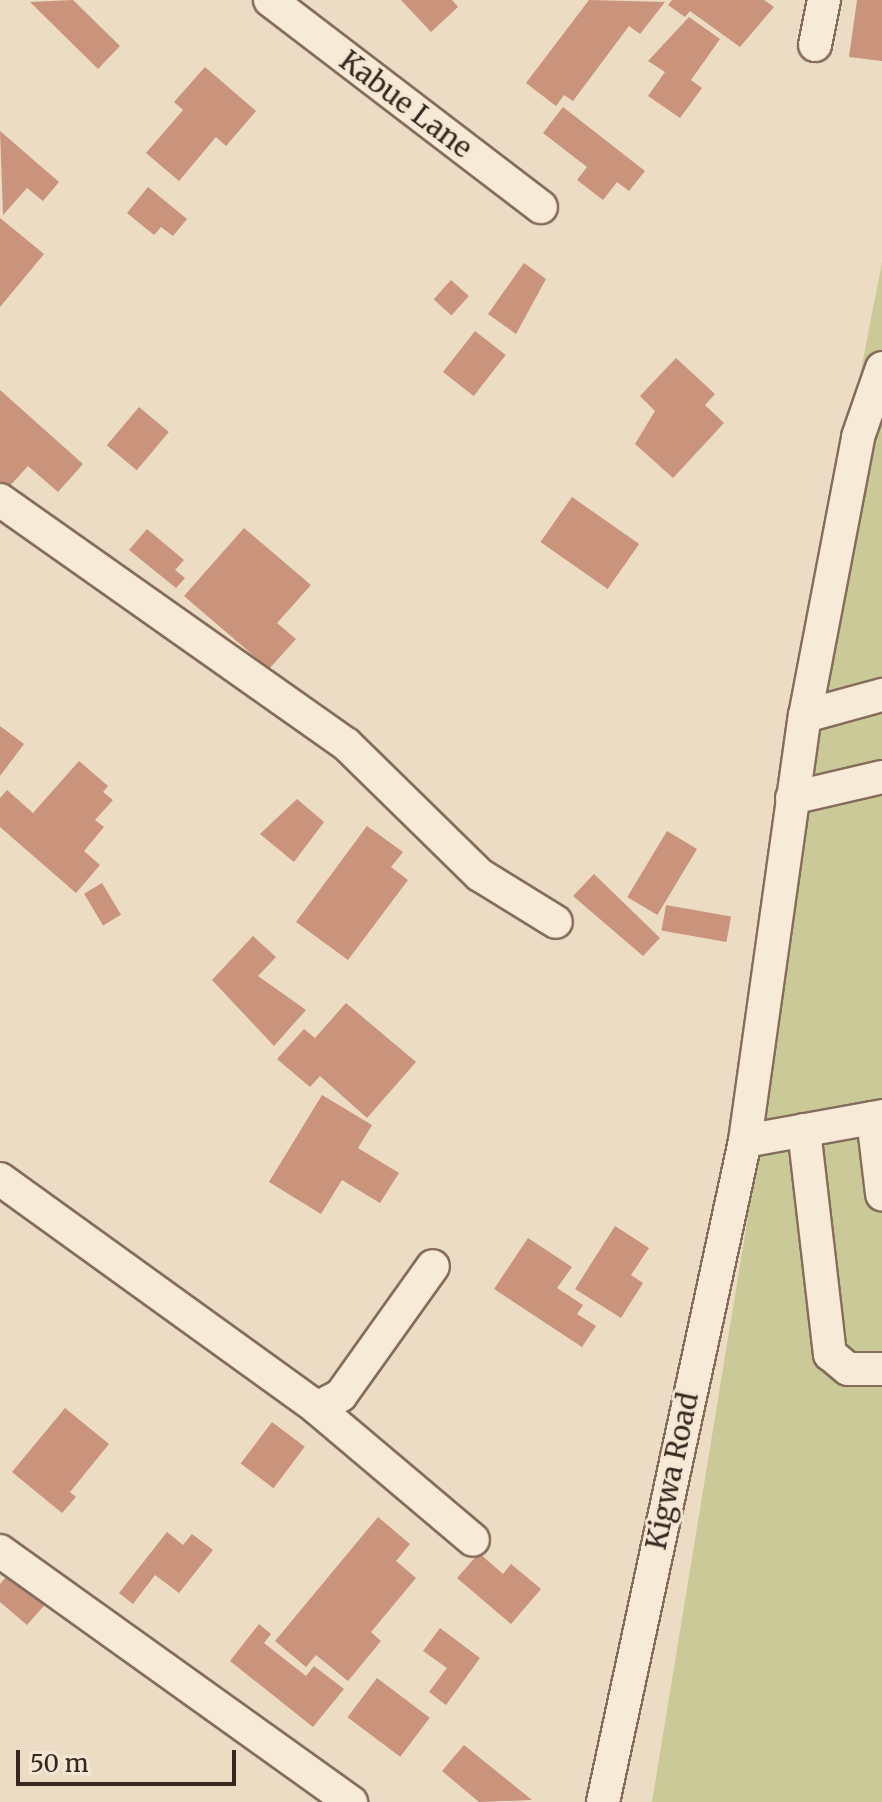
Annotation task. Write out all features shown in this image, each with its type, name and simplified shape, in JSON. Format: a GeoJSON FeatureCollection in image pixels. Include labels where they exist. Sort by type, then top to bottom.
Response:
{"type":"FeatureCollection","features":[{"type":"Feature","properties":{"kind":"street","name":"Kabue Lane"},"geometry":{"type":"LineString","coordinates":[[270,0],[541,207]]}},
{"type":"Feature","properties":{"kind":"street"},"geometry":{"type":"LineString","coordinates":[[815,45],[824,0]]}},
{"type":"Feature","properties":{"kind":"street","name":"Kigwa Road"},"geometry":{"type":"LineString","coordinates":[[603,1802],[745,1141],[805,716],[858,437],[882,368]]}},
{"type":"Feature","properties":{"kind":"street"},"geometry":{"type":"LineString","coordinates":[[0,500],[346,744],[480,875],[556,922]]}},
{"type":"Feature","properties":{"kind":"street"},"geometry":{"type":"LineString","coordinates":[[805,716],[882,695]]}},
{"type":"Feature","properties":{"kind":"street"},"geometry":{"type":"LineString","coordinates":[[792,798],[882,777]]}},
{"type":"Feature","properties":{"kind":"street"},"geometry":{"type":"LineString","coordinates":[[745,1141],[878,1117],[882,1194]]}},
{"type":"Feature","properties":{"kind":"street"},"geometry":{"type":"LineString","coordinates":[[804,1130],[830,1354],[848,1369],[882,1369]]}},
{"type":"Feature","properties":{"kind":"street"},"geometry":{"type":"LineString","coordinates":[[0,1179],[317,1408],[473,1540]]}},
{"type":"Feature","properties":{"kind":"street"},"geometry":{"type":"LineString","coordinates":[[317,1408],[341,1395],[433,1266]]}},
{"type":"Feature","properties":{"kind":"street"},"geometry":{"type":"LineString","coordinates":[[0,1551],[351,1802]]}},
{"type":"Feature","properties":{"kind":"green space"},"geometry":{"type":"Polygon","coordinates":[[[882,262],[882,1802],[652,1802],[748,1216],[716,1207],[799,690],[882,262]]]}},
{"type":"Feature","properties":{"kind":"building"},"geometry":{"type":"Polygon","coordinates":[[[73,0],[120,46],[98,69],[30,2],[73,0]]]}},
{"type":"Feature","properties":{"kind":"building"},"geometry":{"type":"Polygon","coordinates":[[[401,0],[452,0],[458,7],[431,32],[401,0]]]}},
{"type":"Feature","properties":{"kind":"building"},"geometry":{"type":"Polygon","coordinates":[[[589,0],[665,2],[640,34],[629,26],[573,101],[564,95],[556,106],[526,83],[589,0]]]}},
{"type":"Feature","properties":{"kind":"building"},"geometry":{"type":"Polygon","coordinates":[[[672,0],[764,0],[774,7],[740,47],[690,11],[685,17],[668,5],[672,0]]]}},
{"type":"Feature","properties":{"kind":"building"},"geometry":{"type":"Polygon","coordinates":[[[857,0],[882,0],[882,61],[849,57],[857,0]]]}},
{"type":"Feature","properties":{"kind":"building"},"geometry":{"type":"Polygon","coordinates":[[[689,17],[720,39],[691,80],[702,88],[680,118],[648,96],[665,72],[648,61],[689,17]]]}},
{"type":"Feature","properties":{"kind":"building"},"geometry":{"type":"Polygon","coordinates":[[[205,67],[256,111],[226,146],[216,137],[179,181],[146,153],[183,110],[174,102],[205,67]]]}},
{"type":"Feature","properties":{"kind":"building"},"geometry":{"type":"Polygon","coordinates":[[[563,107],[645,171],[629,191],[617,182],[603,200],[577,180],[587,167],[543,133],[563,107]]]}},
{"type":"Feature","properties":{"kind":"building"},"geometry":{"type":"Polygon","coordinates":[[[0,131],[59,182],[43,201],[27,188],[3,215],[0,131]]]}},
{"type":"Feature","properties":{"kind":"building"},"geometry":{"type":"Polygon","coordinates":[[[148,187],[187,219],[173,236],[161,227],[154,235],[127,213],[148,187]]]}},
{"type":"Feature","properties":{"kind":"building"},"geometry":{"type":"Polygon","coordinates":[[[0,218],[44,254],[0,307],[0,218]]]}},
{"type":"Feature","properties":{"kind":"building"},"geometry":{"type":"Polygon","coordinates":[[[524,263],[546,279],[516,334],[488,314],[524,263]]]}},
{"type":"Feature","properties":{"kind":"building"},"geometry":{"type":"Polygon","coordinates":[[[451,280],[469,296],[451,315],[434,299],[451,280]]]}},
{"type":"Feature","properties":{"kind":"building"},"geometry":{"type":"Polygon","coordinates":[[[475,331],[506,355],[474,396],[443,372],[475,331]]]}},
{"type":"Feature","properties":{"kind":"building"},"geometry":{"type":"Polygon","coordinates":[[[676,358],[715,394],[705,405],[724,423],[673,478],[635,444],[655,411],[640,396],[676,358]]]}},
{"type":"Feature","properties":{"kind":"building"},"geometry":{"type":"Polygon","coordinates":[[[0,390],[83,464],[58,492],[28,466],[7,489],[0,483],[0,390]]]}},
{"type":"Feature","properties":{"kind":"building"},"geometry":{"type":"Polygon","coordinates":[[[139,407],[169,432],[137,470],[107,445],[139,407]]]}},
{"type":"Feature","properties":{"kind":"building"},"geometry":{"type":"Polygon","coordinates":[[[572,497],[639,544],[608,589],[540,542],[572,497]]]}},
{"type":"Feature","properties":{"kind":"building"},"geometry":{"type":"Polygon","coordinates":[[[244,528],[311,585],[277,623],[296,639],[269,669],[184,596],[244,528]]]}},
{"type":"Feature","properties":{"kind":"building"},"geometry":{"type":"Polygon","coordinates":[[[147,529],[184,560],[175,570],[185,578],[176,588],[129,550],[147,529]]]}},
{"type":"Feature","properties":{"kind":"building"},"geometry":{"type":"Polygon","coordinates":[[[0,726],[24,744],[0,776],[0,726]]]}},
{"type":"Feature","properties":{"kind":"building"},"geometry":{"type":"Polygon","coordinates":[[[79,761],[108,786],[103,792],[113,800],[95,820],[104,827],[84,851],[100,865],[76,893],[0,827],[0,798],[7,790],[33,813],[79,761]]]}},
{"type":"Feature","properties":{"kind":"building"},"geometry":{"type":"Polygon","coordinates":[[[297,799],[324,822],[294,862],[260,834],[297,799]]]}},
{"type":"Feature","properties":{"kind":"building"},"geometry":{"type":"Polygon","coordinates":[[[367,826],[403,852],[391,867],[408,880],[348,960],[296,922],[367,826]]]}},
{"type":"Feature","properties":{"kind":"building"},"geometry":{"type":"Polygon","coordinates":[[[667,831],[697,849],[657,915],[627,897],[667,831]]]}},
{"type":"Feature","properties":{"kind":"building"},"geometry":{"type":"Polygon","coordinates":[[[594,874],[660,938],[643,956],[573,896],[594,874]]]}},
{"type":"Feature","properties":{"kind":"building"},"geometry":{"type":"Polygon","coordinates":[[[102,883],[121,915],[103,926],[84,894],[102,883]]]}},
{"type":"Feature","properties":{"kind":"building"},"geometry":{"type":"Polygon","coordinates":[[[666,905],[731,916],[726,942],[661,931],[666,905]]]}},
{"type":"Feature","properties":{"kind":"building"},"geometry":{"type":"Polygon","coordinates":[[[253,936],[276,957],[258,976],[306,1010],[274,1046],[212,980],[253,936]]]}},
{"type":"Feature","properties":{"kind":"building"},"geometry":{"type":"Polygon","coordinates":[[[346,1003],[416,1062],[367,1118],[320,1076],[310,1087],[277,1059],[304,1029],[315,1038],[346,1003]]]}},
{"type":"Feature","properties":{"kind":"building"},"geometry":{"type":"Polygon","coordinates":[[[322,1095],[372,1125],[358,1148],[399,1173],[380,1203],[342,1180],[321,1214],[269,1182],[322,1095]]]}},
{"type":"Feature","properties":{"kind":"building"},"geometry":{"type":"Polygon","coordinates":[[[615,1226],[649,1248],[631,1275],[643,1283],[621,1318],[575,1289],[615,1226]]]}},
{"type":"Feature","properties":{"kind":"building"},"geometry":{"type":"Polygon","coordinates":[[[528,1238],[572,1267],[557,1288],[583,1305],[577,1314],[596,1326],[582,1347],[494,1289],[528,1238]]]}},
{"type":"Feature","properties":{"kind":"building"},"geometry":{"type":"Polygon","coordinates":[[[65,1408],[109,1444],[70,1492],[76,1497],[62,1513],[12,1472],[65,1408]]]}},
{"type":"Feature","properties":{"kind":"building"},"geometry":{"type":"Polygon","coordinates":[[[272,1422],[305,1447],[273,1488],[241,1464],[272,1422]]]}},
{"type":"Feature","properties":{"kind":"building"},"geometry":{"type":"Polygon","coordinates":[[[378,1517],[410,1544],[396,1561],[416,1578],[371,1632],[381,1641],[348,1681],[316,1655],[306,1667],[275,1641],[378,1517]]]}},
{"type":"Feature","properties":{"kind":"building"},"geometry":{"type":"Polygon","coordinates":[[[167,1532],[183,1545],[192,1534],[213,1550],[179,1593],[155,1575],[133,1604],[119,1593],[167,1532]]]}},
{"type":"Feature","properties":{"kind":"building"},"geometry":{"type":"Polygon","coordinates":[[[479,1553],[503,1574],[511,1564],[541,1589],[511,1624],[457,1578],[479,1553]]]}},
{"type":"Feature","properties":{"kind":"building"},"geometry":{"type":"Polygon","coordinates":[[[14,1568],[50,1599],[27,1625],[0,1602],[0,1584],[14,1568]]]}},
{"type":"Feature","properties":{"kind":"building"},"geometry":{"type":"Polygon","coordinates":[[[259,1624],[271,1634],[264,1643],[306,1676],[314,1666],[344,1689],[313,1727],[230,1661],[259,1624]]]}},
{"type":"Feature","properties":{"kind":"building"},"geometry":{"type":"Polygon","coordinates":[[[440,1628],[480,1658],[446,1705],[429,1692],[447,1668],[423,1651],[440,1628]]]}},
{"type":"Feature","properties":{"kind":"building"},"geometry":{"type":"Polygon","coordinates":[[[377,1678],[430,1718],[400,1757],[348,1717],[377,1678]]]}},
{"type":"Feature","properties":{"kind":"building"},"geometry":{"type":"Polygon","coordinates":[[[464,1745],[532,1800],[479,1802],[442,1771],[464,1745]]]}}]}
